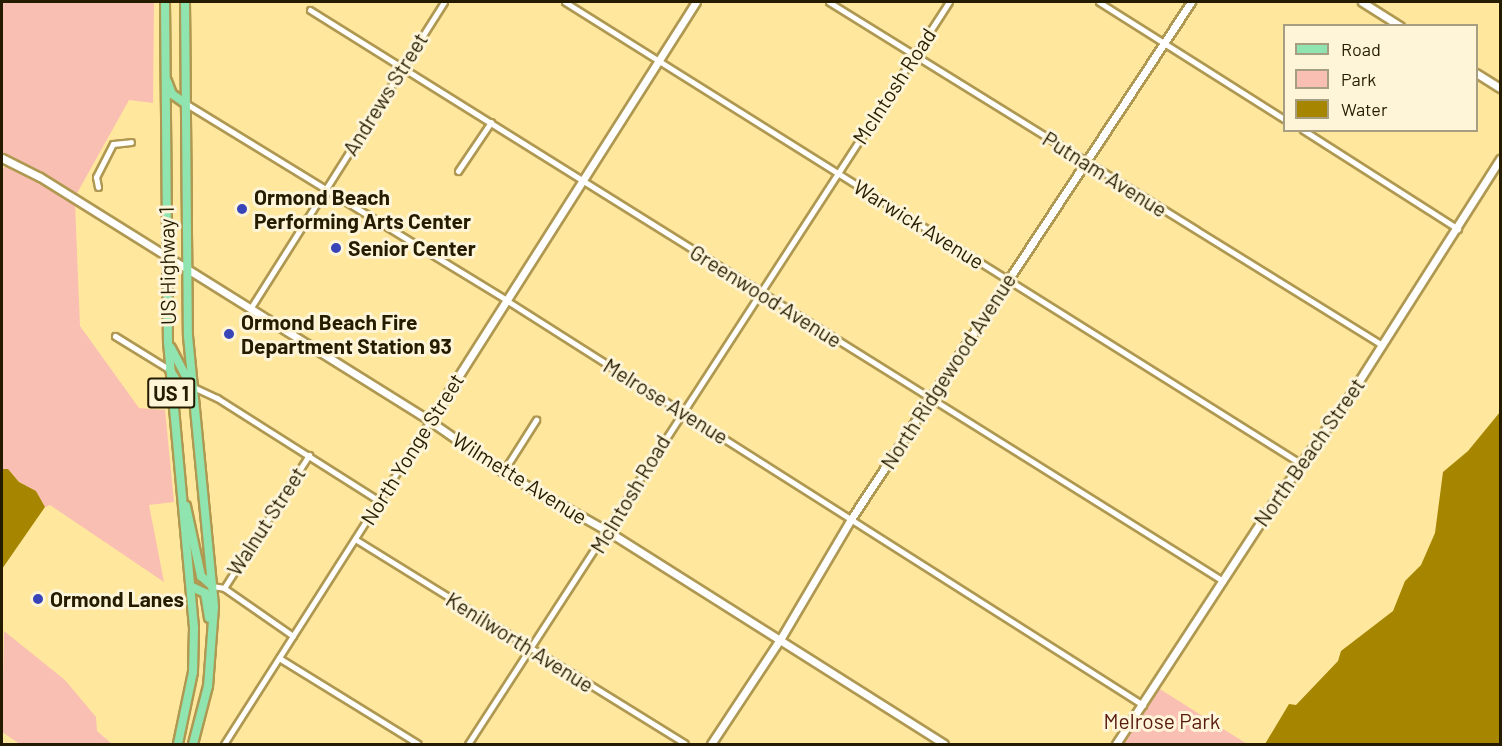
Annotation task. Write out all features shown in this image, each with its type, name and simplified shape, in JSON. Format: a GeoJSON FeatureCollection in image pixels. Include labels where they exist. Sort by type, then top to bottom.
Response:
{"type":"FeatureCollection","features":[{"type":"Feature","properties":{"kind":"main road","name":"US Highway 1"},"geometry":{"type":"LineString","coordinates":[[165,2],[168,342],[192,587]]}},
{"type":"Feature","properties":{"kind":"main road","name":"US Highway 1"},"geometry":{"type":"LineString","coordinates":[[185,2],[186,269],[191,386],[212,586]]}},
{"type":"Feature","properties":{"kind":"main road"},"geometry":{"type":"LineString","coordinates":[[165,75],[172,94],[185,103]]}},
{"type":"Feature","properties":{"kind":"main road"},"geometry":{"type":"LineString","coordinates":[[168,342],[191,386]]}},
{"type":"Feature","properties":{"kind":"main road"},"geometry":{"type":"LineString","coordinates":[[170,370],[193,410]]}},
{"type":"Feature","properties":{"kind":"main road"},"geometry":{"type":"LineString","coordinates":[[181,492],[193,527],[201,576],[212,586]]}},
{"type":"Feature","properties":{"kind":"main road","name":"US 1"},"geometry":{"type":"LineString","coordinates":[[193,744],[208,686],[214,632],[212,586]]}},
{"type":"Feature","properties":{"kind":"main road"},"geometry":{"type":"LineString","coordinates":[[192,587],[205,593],[214,632]]}},
{"type":"Feature","properties":{"kind":"main road","name":"US 1"},"geometry":{"type":"LineString","coordinates":[[180,744],[193,672],[192,587]]}},
{"type":"Feature","properties":{"kind":"street","name":"Andrews Street"},"geometry":{"type":"LineString","coordinates":[[250,309],[402,64],[444,2]]}},
{"type":"Feature","properties":{"kind":"street","name":"Warwick Avenue"},"geometry":{"type":"LineString","coordinates":[[565,2],[1303,465]]}},
{"type":"Feature","properties":{"kind":"street","name":"North Yonge Street"},"geometry":{"type":"LineString","coordinates":[[224,744],[696,2]]}},
{"type":"Feature","properties":{"kind":"street","name":"Putnam Avenue"},"geometry":{"type":"LineString","coordinates":[[830,2],[1382,345]]}},
{"type":"Feature","properties":{"kind":"street","name":"McIntosh Road"},"geometry":{"type":"LineString","coordinates":[[468,744],[609,532],[681,411],[949,2]]}},
{"type":"Feature","properties":{"kind":"street"},"geometry":{"type":"LineString","coordinates":[[1099,2],[1283,118]]}},
{"type":"Feature","properties":{"kind":"street","name":"North Ridgewood Avenue"},"geometry":{"type":"LineString","coordinates":[[711,744],[781,639],[851,519],[931,400],[1163,41],[1191,2]]}},
{"type":"Feature","properties":{"kind":"street"},"geometry":{"type":"LineString","coordinates":[[1362,2],[1397,24]]}},
{"type":"Feature","properties":{"kind":"street","name":"Greenwood Avenue"},"geometry":{"type":"LineString","coordinates":[[310,10],[402,64],[759,292],[1223,581]]}},
{"type":"Feature","properties":{"kind":"street"},"geometry":{"type":"LineString","coordinates":[[1478,74],[1500,88]]}},
{"type":"Feature","properties":{"kind":"street","name":"Melrose Avenue"},"geometry":{"type":"LineString","coordinates":[[185,103],[327,188],[506,300],[1143,705]]}},
{"type":"Feature","properties":{"kind":"street"},"geometry":{"type":"LineString","coordinates":[[458,171],[491,122]]}},
{"type":"Feature","properties":{"kind":"street"},"geometry":{"type":"LineString","coordinates":[[1306,132],[1458,229]]}},
{"type":"Feature","properties":{"kind":"street"},"geometry":{"type":"LineString","coordinates":[[98,187],[96,177],[113,144],[131,142]]}},
{"type":"Feature","properties":{"kind":"street","name":"Wilmette Avenue"},"geometry":{"type":"LineString","coordinates":[[2,158],[40,177],[430,420],[503,472],[609,532],[945,744]]}},
{"type":"Feature","properties":{"kind":"street","name":"North Beach Street"},"geometry":{"type":"LineString","coordinates":[[1116,744],[1382,345],[1458,229],[1500,159]]}},
{"type":"Feature","properties":{"kind":"street"},"geometry":{"type":"LineString","coordinates":[[115,336],[170,370]]}},
{"type":"Feature","properties":{"kind":"street"},"geometry":{"type":"LineString","coordinates":[[191,386],[309,455],[379,501]]}},
{"type":"Feature","properties":{"kind":"street"},"geometry":{"type":"LineString","coordinates":[[503,472],[536,420]]}},
{"type":"Feature","properties":{"kind":"street","name":"Walnut Street"},"geometry":{"type":"LineString","coordinates":[[224,588],[309,455]]}},
{"type":"Feature","properties":{"kind":"street","name":"Kenilworth Avenue"},"geometry":{"type":"LineString","coordinates":[[355,539],[685,744]]}},
{"type":"Feature","properties":{"kind":"street"},"geometry":{"type":"LineString","coordinates":[[212,586],[224,588],[293,636]]}},
{"type":"Feature","properties":{"kind":"street"},"geometry":{"type":"LineString","coordinates":[[279,658],[418,744]]}},
{"type":"Feature","properties":{"kind":"green space"},"geometry":{"type":"Polygon","coordinates":[[[2,2],[154,2],[153,103],[129,100],[76,195],[2,154],[2,2]]]}},
{"type":"Feature","properties":{"kind":"green space"},"geometry":{"type":"Polygon","coordinates":[[[9,165],[75,204],[80,326],[139,408],[165,410],[174,502],[149,505],[164,582],[50,505],[45,507],[36,491],[19,482],[8,469],[2,469],[2,169],[9,165]]]}},
{"type":"Feature","properties":{"kind":"green space"},"geometry":{"type":"Polygon","coordinates":[[[4,631],[65,680],[96,717],[97,731],[112,744],[20,744],[2,732],[4,631]]]}},
{"type":"Feature","properties":{"kind":"green space","name":"Melrose Park"},"geometry":{"type":"Polygon","coordinates":[[[1155,686],[1247,744],[1116,744],[1155,686]]]}},
{"type":"Feature","properties":{"kind":"water"},"geometry":{"type":"Polygon","coordinates":[[[1500,412],[1500,744],[1265,744],[1289,704],[1296,705],[1338,661],[1341,651],[1393,611],[1405,581],[1421,565],[1435,533],[1443,472],[1468,451],[1500,412]]]}},
{"type":"Feature","properties":{"kind":"water"},"geometry":{"type":"Polygon","coordinates":[[[2,469],[8,469],[19,482],[36,491],[45,507],[2,569],[2,469]]]}},
{"type":"Feature","properties":{"kind":"place","name":"Ormond Beach Performing Arts Center"},"geometry":{"type":"Point","coordinates":[242,209]}},
{"type":"Feature","properties":{"kind":"place","name":"Senior Center"},"geometry":{"type":"Point","coordinates":[336,248]}},
{"type":"Feature","properties":{"kind":"place","name":"Ormond Beach Fire Department Station 93"},"geometry":{"type":"Point","coordinates":[229,334]}},
{"type":"Feature","properties":{"kind":"place","name":"Ormond Lanes"},"geometry":{"type":"Point","coordinates":[38,599]}}]}
